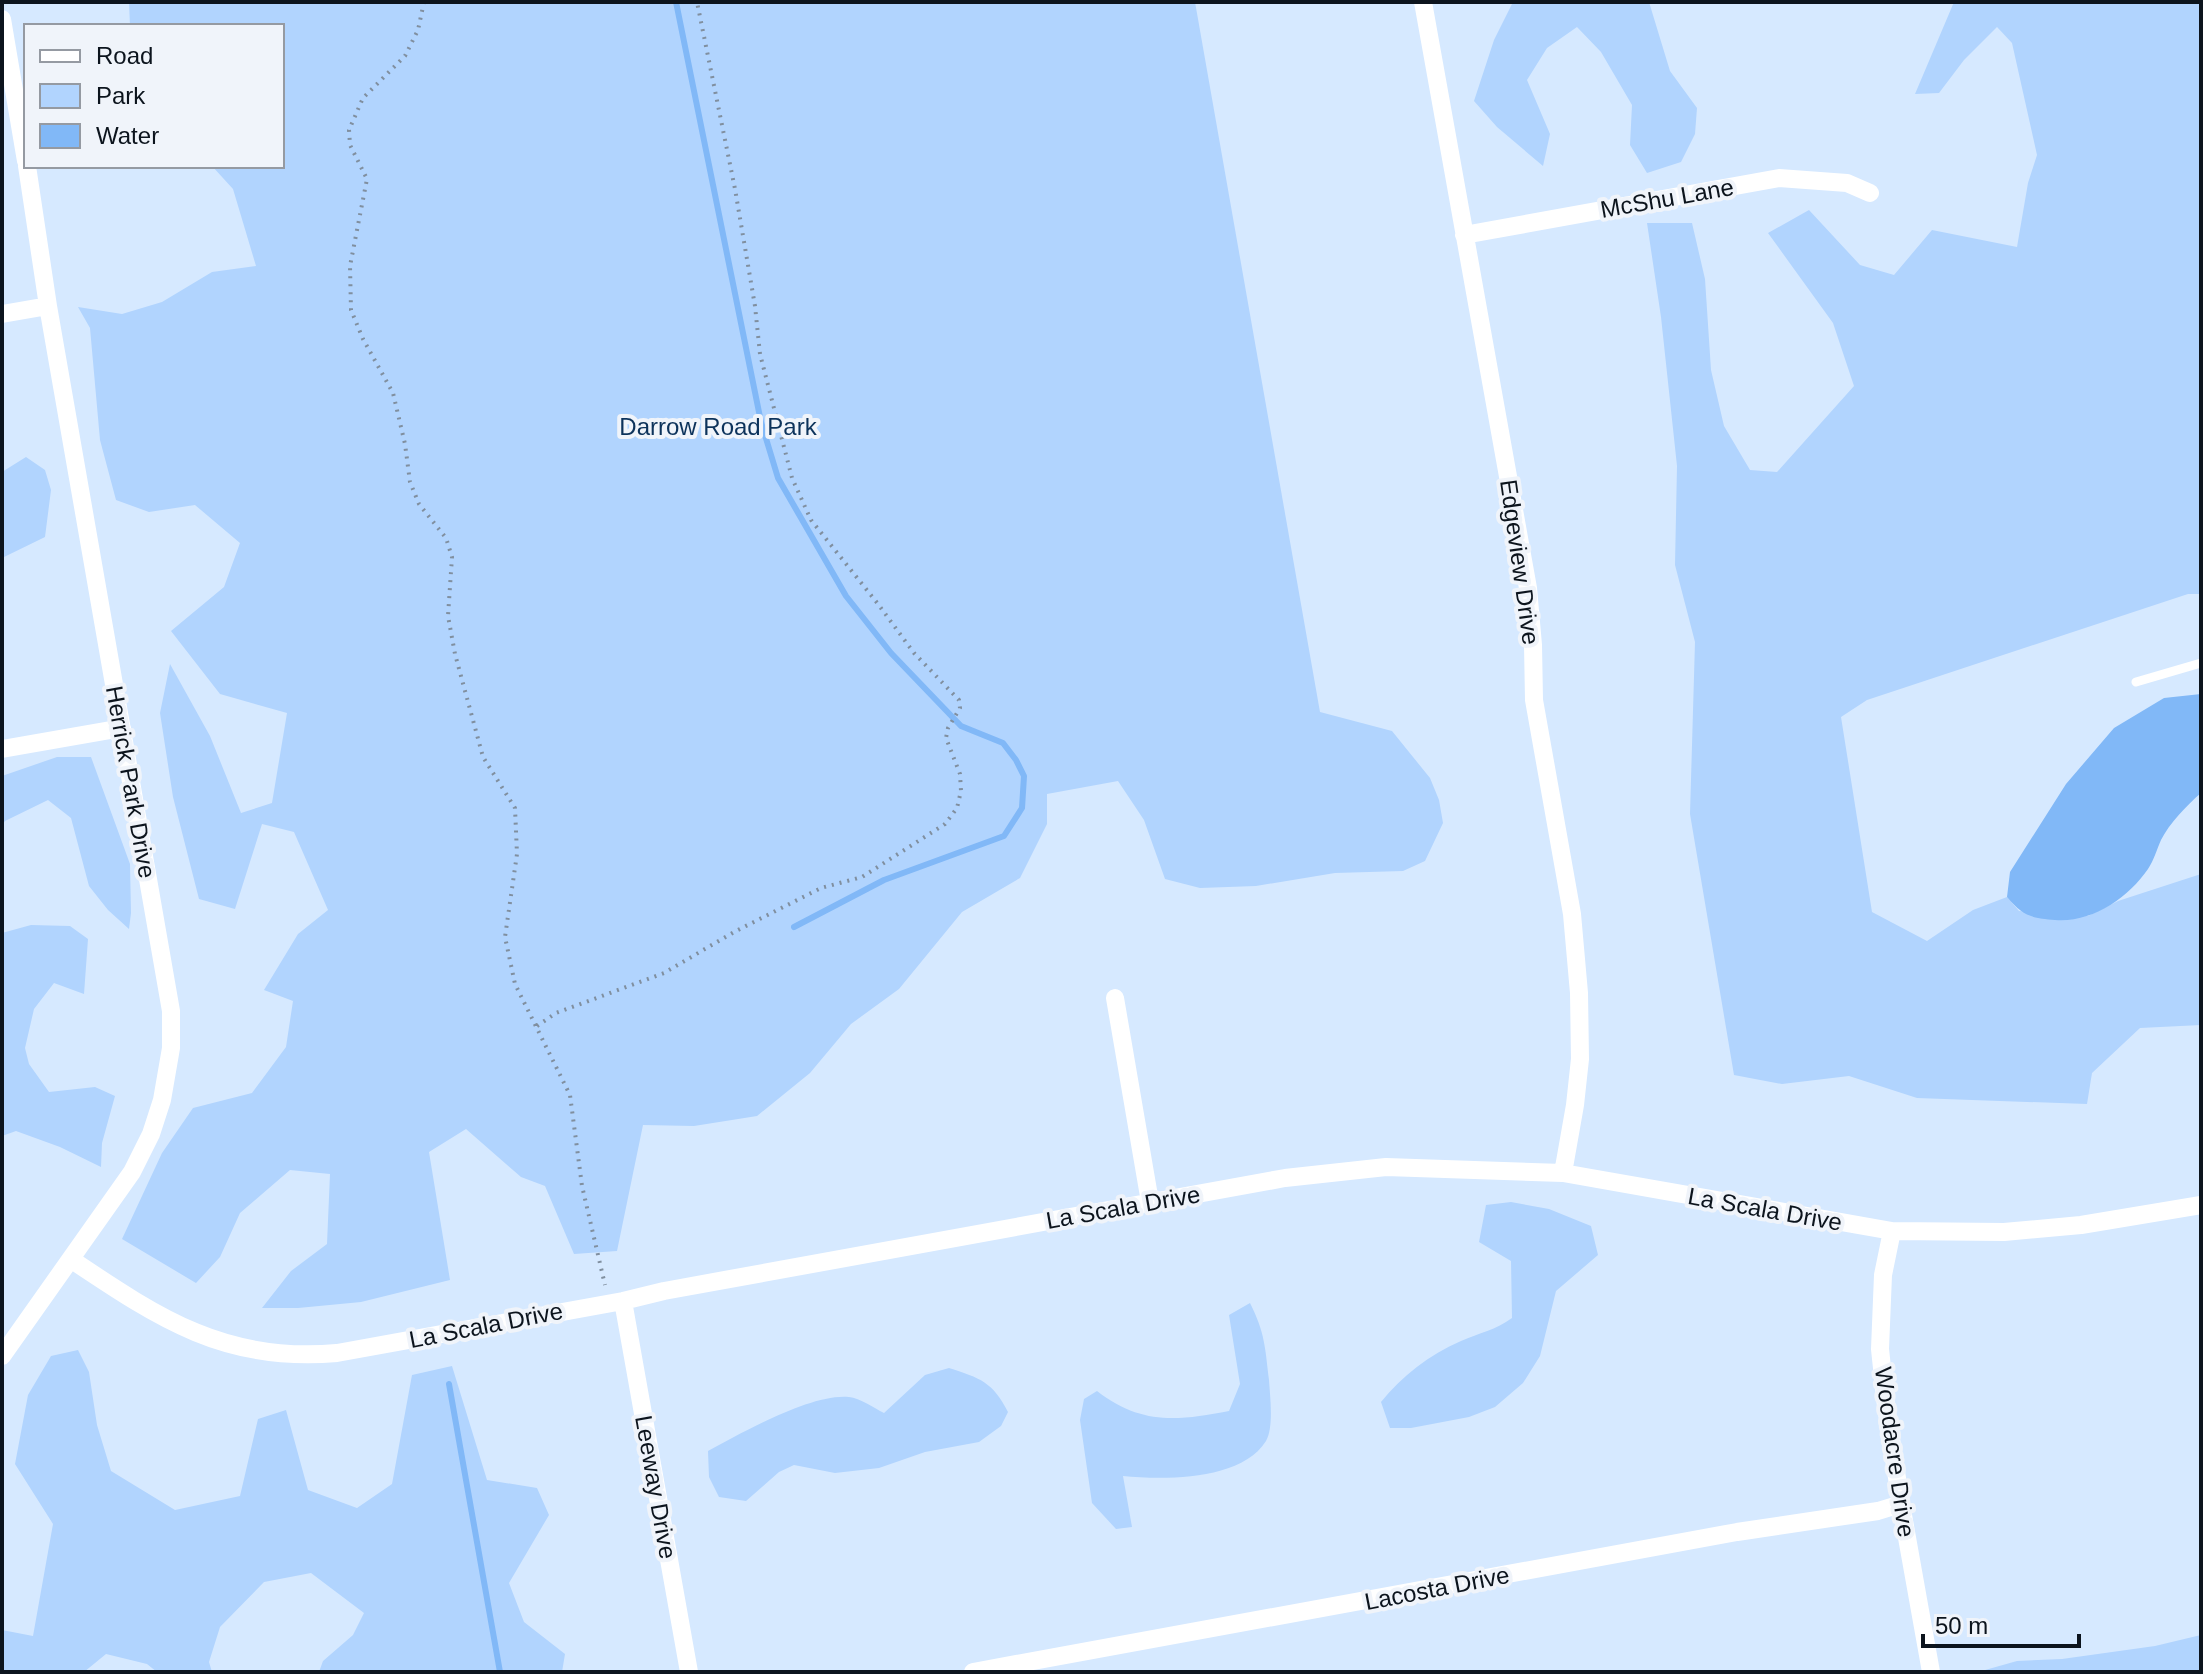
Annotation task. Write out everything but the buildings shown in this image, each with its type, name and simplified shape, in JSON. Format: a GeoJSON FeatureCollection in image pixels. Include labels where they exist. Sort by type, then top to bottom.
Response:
{"type":"FeatureCollection","features":[{"type":"Feature","properties":{"kind":"street","name":"Edgeview Drive"},"geometry":{"type":"LineString","coordinates":[[1423,2],[1528,588],[1534,700],[1577,954],[1580,1059],[1563,1173]]}},
{"type":"Feature","properties":{"kind":"street","name":"Herrick Park Drive"},"geometry":{"type":"LineString","coordinates":[[2,19],[24,152]]}},
{"type":"Feature","properties":{"kind":"street","name":"Herrick Park Drive"},"geometry":{"type":"LineString","coordinates":[[2,1356],[132,1172],[151,1134],[162,1100],[171,1048],[171,1011],[27,168]]}},
{"type":"Feature","properties":{"kind":"street","name":"McShu Lane"},"geometry":{"type":"LineString","coordinates":[[1464,235],[1779,178],[1847,183],[1870,193]]}},
{"type":"Feature","properties":{"kind":"street"},"geometry":{"type":"LineString","coordinates":[[2,314],[48,306]]}},
{"type":"Feature","properties":{"kind":"street"},"geometry":{"type":"LineString","coordinates":[[2,749],[122,728]]}},
{"type":"Feature","properties":{"kind":"street"},"geometry":{"type":"LineString","coordinates":[[1115,998],[1150,1202]]}},
{"type":"Feature","properties":{"kind":"street","name":"La Scala Drive"},"geometry":{"type":"LineString","coordinates":[[72,1260],[176,1325],[232,1347],[269,1354],[306,1356],[337,1353],[1285,1178],[1386,1167],[1563,1173],[1892,1231],[2004,1232],[2081,1225],[2201,1205]]}},
{"type":"Feature","properties":{"kind":"street","name":"Woodacre Drive"},"geometry":{"type":"LineString","coordinates":[[1892,1231],[1883,1275],[1880,1349],[1901,1504],[1931,1672]]}},
{"type":"Feature","properties":{"kind":"street","name":"Leeway Drive"},"geometry":{"type":"LineString","coordinates":[[616,1302],[689,1672]]}},
{"type":"Feature","properties":{"kind":"street","name":"Lacosta Drive"},"geometry":{"type":"LineString","coordinates":[[973,1672],[1737,1532],[1878,1511],[1901,1504]]}},
{"type":"Feature","properties":{"kind":"lane"},"geometry":{"type":"LineString","coordinates":[[2136,682],[2201,663]]}},
{"type":"Feature","properties":{"kind":"path"},"geometry":{"type":"LineString","coordinates":[[424,2],[418,30],[405,56],[363,98],[349,130],[350,145],[367,179],[350,266],[351,310],[393,393],[410,482],[419,504],[446,538],[452,557],[448,616],[455,654],[483,757],[515,808],[517,854],[505,937],[515,984],[570,1095],[582,1186],[616,1302]]}},
{"type":"Feature","properties":{"kind":"path"},"geometry":{"type":"LineString","coordinates":[[536,1026],[556,1013],[664,973],[734,932],[821,888],[862,877],[945,824],[957,808],[961,791],[960,774],[946,738],[948,728],[960,708],[959,700],[914,653],[811,520],[792,478],[766,384],[735,189],[697,2]]}},
{"type":"Feature","properties":{"kind":"green space","name":"Darrow Road Park"},"geometry":{"type":"Polygon","coordinates":[[[129,2],[1195,2],[1320,712],[1392,731],[1430,778],[1439,800],[1443,823],[1425,861],[1403,871],[1335,873],[1256,886],[1200,888],[1165,879],[1144,820],[1118,781],[1047,794],[1047,824],[1020,878],[962,912],[899,989],[851,1024],[810,1073],[757,1116],[694,1126],[643,1125],[617,1251],[574,1254],[545,1186],[521,1177],[466,1129],[429,1152],[450,1280],[361,1302],[262,1308],[291,1271],[327,1244],[330,1174],[290,1170],[240,1213],[220,1257],[196,1283],[122,1239],[162,1153],[193,1108],[252,1093],[286,1047],[293,1001],[264,990],[298,934],[328,910],[294,832],[262,824],[235,909],[199,899],[173,797],[160,713],[170,664],[210,736],[241,813],[272,803],[287,713],[220,694],[171,631],[224,587],[240,543],[195,505],[149,512],[116,500],[100,440],[90,328],[78,307],[122,314],[162,302],[212,272],[256,266],[233,189],[214,168],[284,168],[284,24],[130,24],[129,2]]]}},
{"type":"Feature","properties":{"kind":"green space"},"geometry":{"type":"Polygon","coordinates":[[[1513,2],[1649,2],[1670,71],[1697,108],[1695,134],[1681,162],[1647,173],[1630,145],[1632,105],[1601,52],[1577,27],[1547,48],[1527,80],[1550,134],[1543,166],[1497,127],[1474,101],[1494,40],[1513,2]]]}},
{"type":"Feature","properties":{"kind":"green space"},"geometry":{"type":"Polygon","coordinates":[[[1954,2],[2201,2],[2201,594],[2188,594],[1867,700],[1841,717],[1872,912],[1927,941],[1973,910],[2007,897],[2019,911],[2088,916],[2118,901],[2201,874],[2201,1025],[2140,1028],[2092,1073],[2087,1104],[1917,1098],[1849,1076],[1782,1084],[1734,1075],[1690,814],[1695,642],[1675,565],[1677,466],[1647,223],[1692,223],[1705,279],[1711,370],[1724,426],[1750,470],[1777,472],[1854,386],[1833,323],[1768,233],[1809,210],[1860,265],[1894,275],[1932,230],[2017,247],[2028,183],[2037,155],[2012,43],[1997,27],[1964,60],[1939,93],[1915,94],[1954,2]]]}},
{"type":"Feature","properties":{"kind":"green space"},"geometry":{"type":"Polygon","coordinates":[[[26,457],[45,470],[51,490],[45,537],[2,558],[2,472],[26,457]]]}},
{"type":"Feature","properties":{"kind":"green space"},"geometry":{"type":"Polygon","coordinates":[[[57,757],[91,757],[130,864],[129,929],[108,910],[89,886],[71,818],[48,800],[2,825],[2,776],[57,757]]]}},
{"type":"Feature","properties":{"kind":"green space"},"geometry":{"type":"Polygon","coordinates":[[[31,925],[70,926],[88,939],[84,994],[54,983],[34,1009],[25,1048],[29,1064],[49,1092],[95,1087],[115,1096],[102,1143],[101,1167],[60,1147],[16,1131],[2,1136],[2,933],[31,925]]]}},
{"type":"Feature","properties":{"kind":"green space"},"geometry":{"type":"Polygon","coordinates":[[[1511,1202],[1549,1209],[1591,1226],[1598,1255],[1556,1291],[1540,1356],[1523,1383],[1495,1407],[1469,1417],[1411,1428],[1390,1428],[1381,1402],[1398,1383],[1449,1347],[1512,1318],[1511,1261],[1479,1242],[1486,1205],[1511,1202]]]}},
{"type":"Feature","properties":{"kind":"green space"},"geometry":{"type":"Polygon","coordinates":[[[1250,1303],[1262,1332],[1269,1380],[1271,1420],[1266,1441],[1239,1464],[1221,1471],[1180,1477],[1123,1476],[1132,1527],[1116,1529],[1092,1503],[1080,1420],[1084,1399],[1097,1391],[1129,1410],[1160,1418],[1229,1411],[1240,1384],[1229,1315],[1250,1303]]]}},
{"type":"Feature","properties":{"kind":"green space"},"geometry":{"type":"Polygon","coordinates":[[[78,1350],[89,1372],[97,1425],[111,1471],[175,1510],[240,1496],[258,1419],[286,1410],[308,1490],[357,1508],[392,1484],[412,1375],[452,1366],[487,1480],[537,1488],[549,1515],[509,1583],[524,1622],[565,1654],[562,1672],[319,1672],[323,1661],[353,1635],[364,1613],[311,1573],[264,1582],[220,1627],[209,1662],[212,1672],[157,1672],[147,1664],[106,1654],[84,1672],[2,1672],[2,1630],[33,1636],[53,1524],[15,1464],[28,1395],[51,1356],[78,1350]]]}},
{"type":"Feature","properties":{"kind":"green space"},"geometry":{"type":"Polygon","coordinates":[[[949,1368],[984,1382],[997,1394],[1008,1412],[1001,1426],[979,1442],[925,1452],[879,1468],[835,1473],[794,1465],[779,1472],[746,1501],[719,1497],[709,1477],[708,1451],[777,1416],[834,1397],[862,1401],[884,1413],[925,1375],[949,1368]]]}},
{"type":"Feature","properties":{"kind":"green space"},"geometry":{"type":"Polygon","coordinates":[[[2201,1635],[2201,1672],[1978,1672],[2017,1661],[2062,1659],[2155,1646],[2201,1635]]]}},
{"type":"Feature","properties":{"kind":"water"},"geometry":{"type":"Polygon","coordinates":[[[2201,694],[2201,793],[2169,828],[2140,880],[2108,906],[2069,920],[2040,918],[2018,908],[2007,897],[2010,872],[2066,784],[2114,728],[2164,698],[2201,694]]]}},
{"type":"Feature","properties":{"kind":"waterway"},"geometry":{"type":"LineString","coordinates":[[676,2],[761,422],[778,478],[846,596],[891,653],[961,726],[1003,743],[1024,776],[1022,808],[1004,836],[884,880],[794,927]]}},
{"type":"Feature","properties":{"kind":"waterway"},"geometry":{"type":"LineString","coordinates":[[449,1384],[500,1672]]}}]}
